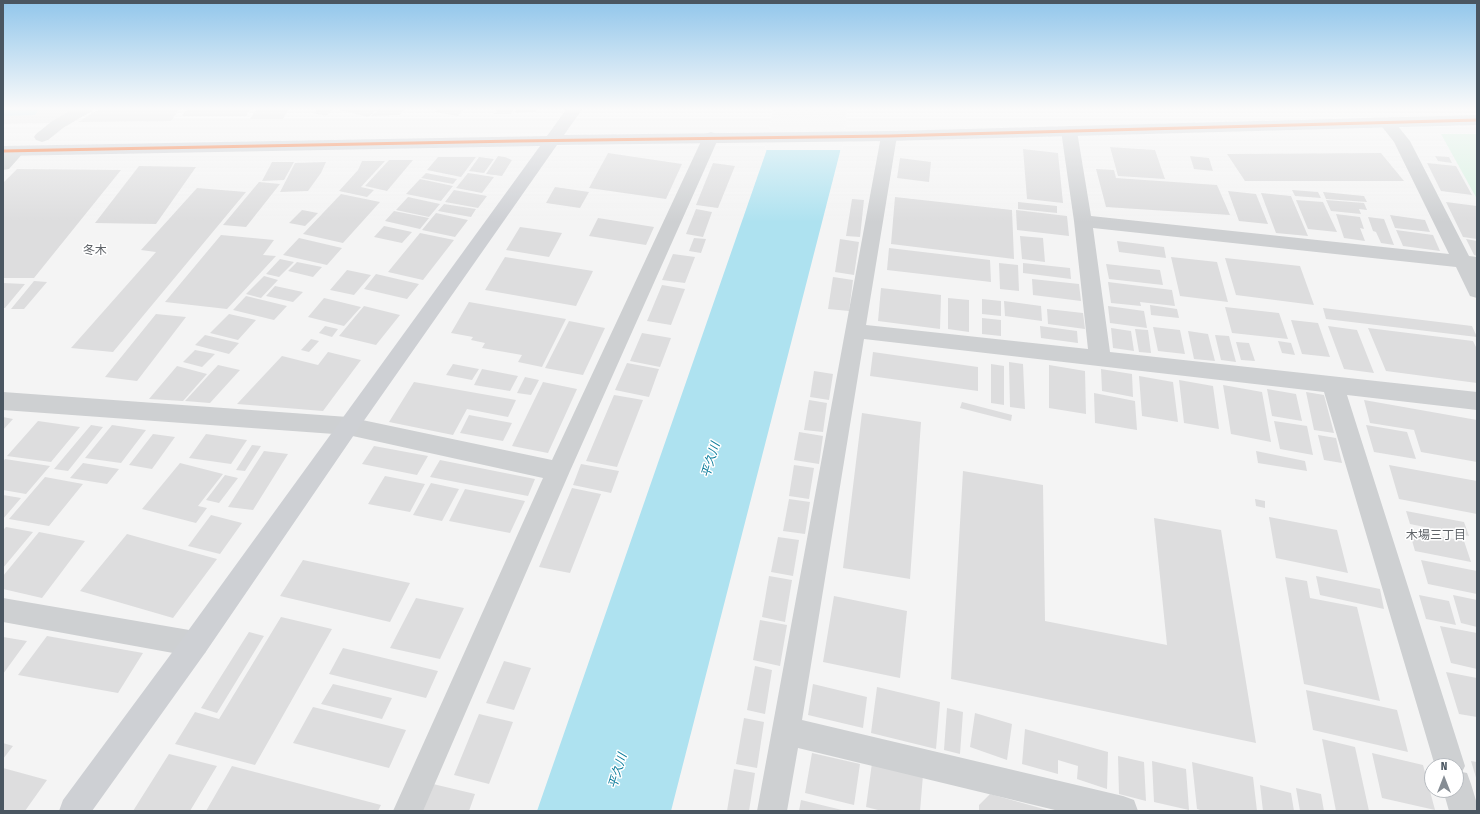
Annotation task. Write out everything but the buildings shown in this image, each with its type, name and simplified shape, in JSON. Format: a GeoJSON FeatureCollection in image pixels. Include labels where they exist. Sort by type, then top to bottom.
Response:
{"type":"FeatureCollection","features":[{"type":"Feature","properties":{"kind":"main road"},"geometry":{"type":"LineString","coordinates":[[10,151],[117,146]]}},
{"type":"Feature","properties":{"kind":"main road"},"geometry":{"type":"LineString","coordinates":[[74,811],[195,644],[348,426],[548,146]]}},
{"type":"Feature","properties":{"kind":"street"},"geometry":{"type":"LineString","coordinates":[[408,811],[558,471],[706,146]]}},
{"type":"Feature","properties":{"kind":"street"},"geometry":{"type":"LineString","coordinates":[[772,811],[887,146]]}},
{"type":"Feature","properties":{"kind":"street"},"geometry":{"type":"LineString","coordinates":[[1071,146],[1083,220],[1100,359]]}},
{"type":"Feature","properties":{"kind":"street"},"geometry":{"type":"LineString","coordinates":[[1405,146],[1470,262],[1477,291]]}},
{"type":"Feature","properties":{"kind":"street"},"geometry":{"type":"LineString","coordinates":[[3,165],[10,151]]}},
{"type":"Feature","properties":{"kind":"street"},"geometry":{"type":"LineString","coordinates":[[1083,220],[1470,262]]}},
{"type":"Feature","properties":{"kind":"street"},"geometry":{"type":"LineString","coordinates":[[855,332],[1477,401]]}},
{"type":"Feature","properties":{"kind":"street"},"geometry":{"type":"LineString","coordinates":[[1334,385],[1448,758]]}},
{"type":"Feature","properties":{"kind":"street"},"geometry":{"type":"LineString","coordinates":[[3,401],[348,426],[558,471]]}},
{"type":"Feature","properties":{"kind":"street"},"geometry":{"type":"LineString","coordinates":[[3,610],[195,644]]}},
{"type":"Feature","properties":{"kind":"street"},"geometry":{"type":"LineString","coordinates":[[786,731],[1123,811]]}},
{"type":"Feature","properties":{"kind":"street"},"geometry":{"type":"LineString","coordinates":[[1460,798],[1464,811]]}},
{"type":"Feature","properties":{"kind":"green space"},"geometry":{"type":"Polygon","coordinates":[[[1448,146],[1477,146],[1477,199],[1448,146]]]}},
{"type":"Feature","properties":{"kind":"water","name":"平久川"},"geometry":{"type":"Polygon","coordinates":[[[767,146],[841,146],[671,811],[537,811],[767,146]]]}},
{"type":"Feature","properties":{"kind":"pier"},"geometry":{"type":"Polygon","coordinates":[[[766,146],[842,146],[842,150],[765,150],[766,146]]]}},
{"type":"Feature","properties":{"kind":"transit line"},"geometry":{"type":"LineString","coordinates":[[3,151],[260,146]]}},
{"type":"Feature","properties":{"kind":"district","name":"冬木"},"geometry":{"type":"Point","coordinates":[95,251]}},
{"type":"Feature","properties":{"kind":"district","name":"木場三丁目"},"geometry":{"type":"Point","coordinates":[1436,536]}}]}
